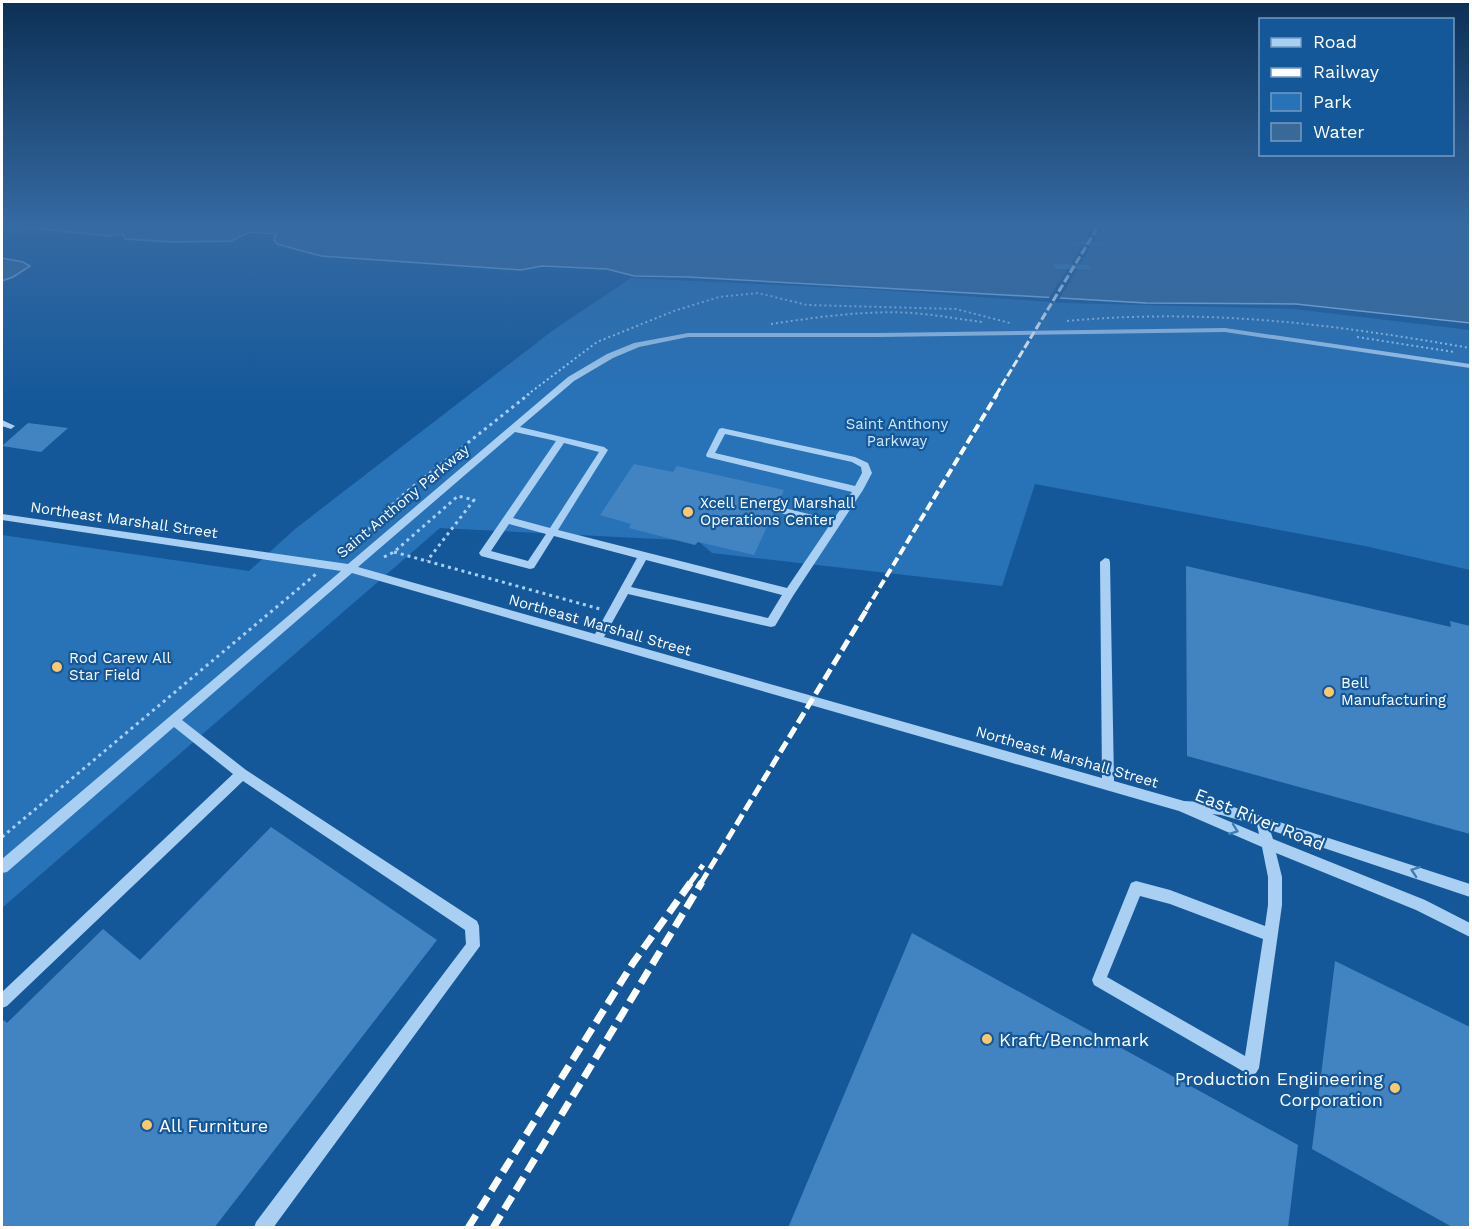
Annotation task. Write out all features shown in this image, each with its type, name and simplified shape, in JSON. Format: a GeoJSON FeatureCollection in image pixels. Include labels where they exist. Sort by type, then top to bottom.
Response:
{"type":"FeatureCollection","features":[{"type":"Feature","properties":{"kind":"street","name":"Saint Anthony Parkway"},"geometry":{"type":"LineString","coordinates":[[2,867],[571,378],[602,360],[637,345],[688,335],[1226,330],[1470,366]]}},
{"type":"Feature","properties":{"kind":"street"},"geometry":{"type":"LineString","coordinates":[[2,423],[11,426]]}},
{"type":"Feature","properties":{"kind":"street"},"geometry":{"type":"LineString","coordinates":[[512,428],[562,440],[603,450],[530,565],[484,553],[562,440]]}},
{"type":"Feature","properties":{"kind":"street"},"geometry":{"type":"LineString","coordinates":[[625,589],[771,623],[858,490],[867,473],[865,465],[855,460],[722,431],[710,455],[858,490]]}},
{"type":"Feature","properties":{"kind":"street"},"geometry":{"type":"LineString","coordinates":[[776,509],[834,524]]}},
{"type":"Feature","properties":{"kind":"street","name":"Northeast Marshall Street"},"geometry":{"type":"LineString","coordinates":[[2,517],[348,568],[1180,806]]}},
{"type":"Feature","properties":{"kind":"street"},"geometry":{"type":"LineString","coordinates":[[507,520],[789,593]]}},
{"type":"Feature","properties":{"kind":"street"},"geometry":{"type":"LineString","coordinates":[[597,640],[643,556]]}},
{"type":"Feature","properties":{"kind":"street"},"geometry":{"type":"LineString","coordinates":[[1105,562],[1108,784]]}},
{"type":"Feature","properties":{"kind":"street"},"geometry":{"type":"LineString","coordinates":[[173,720],[242,774],[472,926],[473,946],[262,1227]]}},
{"type":"Feature","properties":{"kind":"street"},"geometry":{"type":"LineString","coordinates":[[2,1001],[242,774]]}},
{"type":"Feature","properties":{"kind":"street","name":"East River Road"},"geometry":{"type":"LineString","coordinates":[[1180,806],[1221,809],[1470,890]]}},
{"type":"Feature","properties":{"kind":"street","name":"East River Road"},"geometry":{"type":"LineString","coordinates":[[1180,806],[1420,905],[1470,930]]}},
{"type":"Feature","properties":{"kind":"street"},"geometry":{"type":"LineString","coordinates":[[1262,821],[1275,877],[1275,905],[1271,935],[1251,1068],[1099,980],[1136,888],[1170,897],[1271,935]]}},
{"type":"Feature","properties":{"kind":"path"},"geometry":{"type":"LineString","coordinates":[[363,537],[372,524],[405,493],[558,370],[597,342],[674,311],[719,297],[758,293],[807,305],[956,309],[1013,325],[900,313],[823,317],[766,324]]}},
{"type":"Feature","properties":{"kind":"path"},"geometry":{"type":"LineString","coordinates":[[565,372],[589,353]]}},
{"type":"Feature","properties":{"kind":"path"},"geometry":{"type":"LineString","coordinates":[[380,559],[394,552],[458,496],[474,500],[427,561]]}},
{"type":"Feature","properties":{"kind":"path"},"geometry":{"type":"LineString","coordinates":[[346,552],[376,529]]}},
{"type":"Feature","properties":{"kind":"path"},"geometry":{"type":"LineString","coordinates":[[394,552],[612,613]]}},
{"type":"Feature","properties":{"kind":"path"},"geometry":{"type":"LineString","coordinates":[[2,837],[303,585]]}},
{"type":"Feature","properties":{"kind":"green space","name":"Saint Anthony Parkway"},"geometry":{"type":"Polygon","coordinates":[[[625,282],[723,282],[864,289],[1066,303],[1294,309],[1470,330],[1470,570],[1365,546],[1035,484],[1002,586],[712,553],[698,541],[440,528],[2,908],[2,535],[249,571],[295,529],[552,331],[625,282]]]}},
{"type":"Feature","properties":{"kind":"water"},"geometry":{"type":"Polygon","coordinates":[[[782,282],[1470,282],[1470,323],[1296,304],[1146,303],[782,282]]]}},
{"type":"Feature","properties":{"kind":"pier"},"geometry":{"type":"Polygon","coordinates":[[[1059,282],[1069,282],[1058,301],[1047,301],[1059,282]]]}},
{"type":"Feature","properties":{"kind":"building"},"geometry":{"type":"Polygon","coordinates":[[[28,423],[68,428],[41,452],[2,446],[28,423]]]}},
{"type":"Feature","properties":{"kind":"building","name":"Xcell Energy Marshall Operations Center"},"geometry":{"type":"Polygon","coordinates":[[[634,464],[673,472],[677,466],[784,490],[754,555],[698,542],[695,545],[629,528],[631,524],[600,515],[634,464]]]}},
{"type":"Feature","properties":{"kind":"building","name":"Bell Manufacturing"},"geometry":{"type":"Polygon","coordinates":[[[1186,566],[1451,627],[1450,621],[1470,626],[1470,834],[1187,756],[1186,566]]]}},
{"type":"Feature","properties":{"kind":"building","name":"All Furniture"},"geometry":{"type":"Polygon","coordinates":[[[271,827],[437,940],[214,1228],[2,1228],[2,1022],[4,1020],[7,1023],[103,929],[140,960],[271,827]]]}},
{"type":"Feature","properties":{"kind":"building","name":"Kraft/Benchmark"},"geometry":{"type":"Polygon","coordinates":[[[912,933],[1298,1145],[1288,1228],[788,1228],[912,933]]]}},
{"type":"Feature","properties":{"kind":"building","name":"Production Engiineering Corporation"},"geometry":{"type":"Polygon","coordinates":[[[1335,961],[1470,1027],[1470,1228],[1454,1228],[1312,1149],[1335,961]]]}},
{"type":"Feature","properties":{"kind":"railway"},"geometry":{"type":"LineString","coordinates":[[996,395],[1064,282]]}},
{"type":"Feature","properties":{"kind":"railway"},"geometry":{"type":"LineString","coordinates":[[866,610],[997,394]]}},
{"type":"Feature","properties":{"kind":"railway"},"geometry":{"type":"LineString","coordinates":[[701,883],[867,609]]}},
{"type":"Feature","properties":{"kind":"railway"},"geometry":{"type":"LineString","coordinates":[[690,883],[703,865]]}},
{"type":"Feature","properties":{"kind":"railway"},"geometry":{"type":"LineString","coordinates":[[468,1228],[633,963],[691,882]]}},
{"type":"Feature","properties":{"kind":"railway"},"geometry":{"type":"LineString","coordinates":[[493,1228],[702,882]]}},
{"type":"Feature","properties":{"kind":"place","name":"Xcell Energy Marshall Operations Center"},"geometry":{"type":"Point","coordinates":[688,512]}},
{"type":"Feature","properties":{"kind":"place","name":"Rod Carew All Star Field"},"geometry":{"type":"Point","coordinates":[57,667]}},
{"type":"Feature","properties":{"kind":"place","name":"Bell Manufacturing"},"geometry":{"type":"Point","coordinates":[1329,692]}},
{"type":"Feature","properties":{"kind":"place","name":"Kraft/Benchmark"},"geometry":{"type":"Point","coordinates":[987,1039]}},
{"type":"Feature","properties":{"kind":"place","name":"Production Engiineering Corporation"},"geometry":{"type":"Point","coordinates":[1395,1088]}},
{"type":"Feature","properties":{"kind":"place","name":"All Furniture"},"geometry":{"type":"Point","coordinates":[147,1125]}}]}
